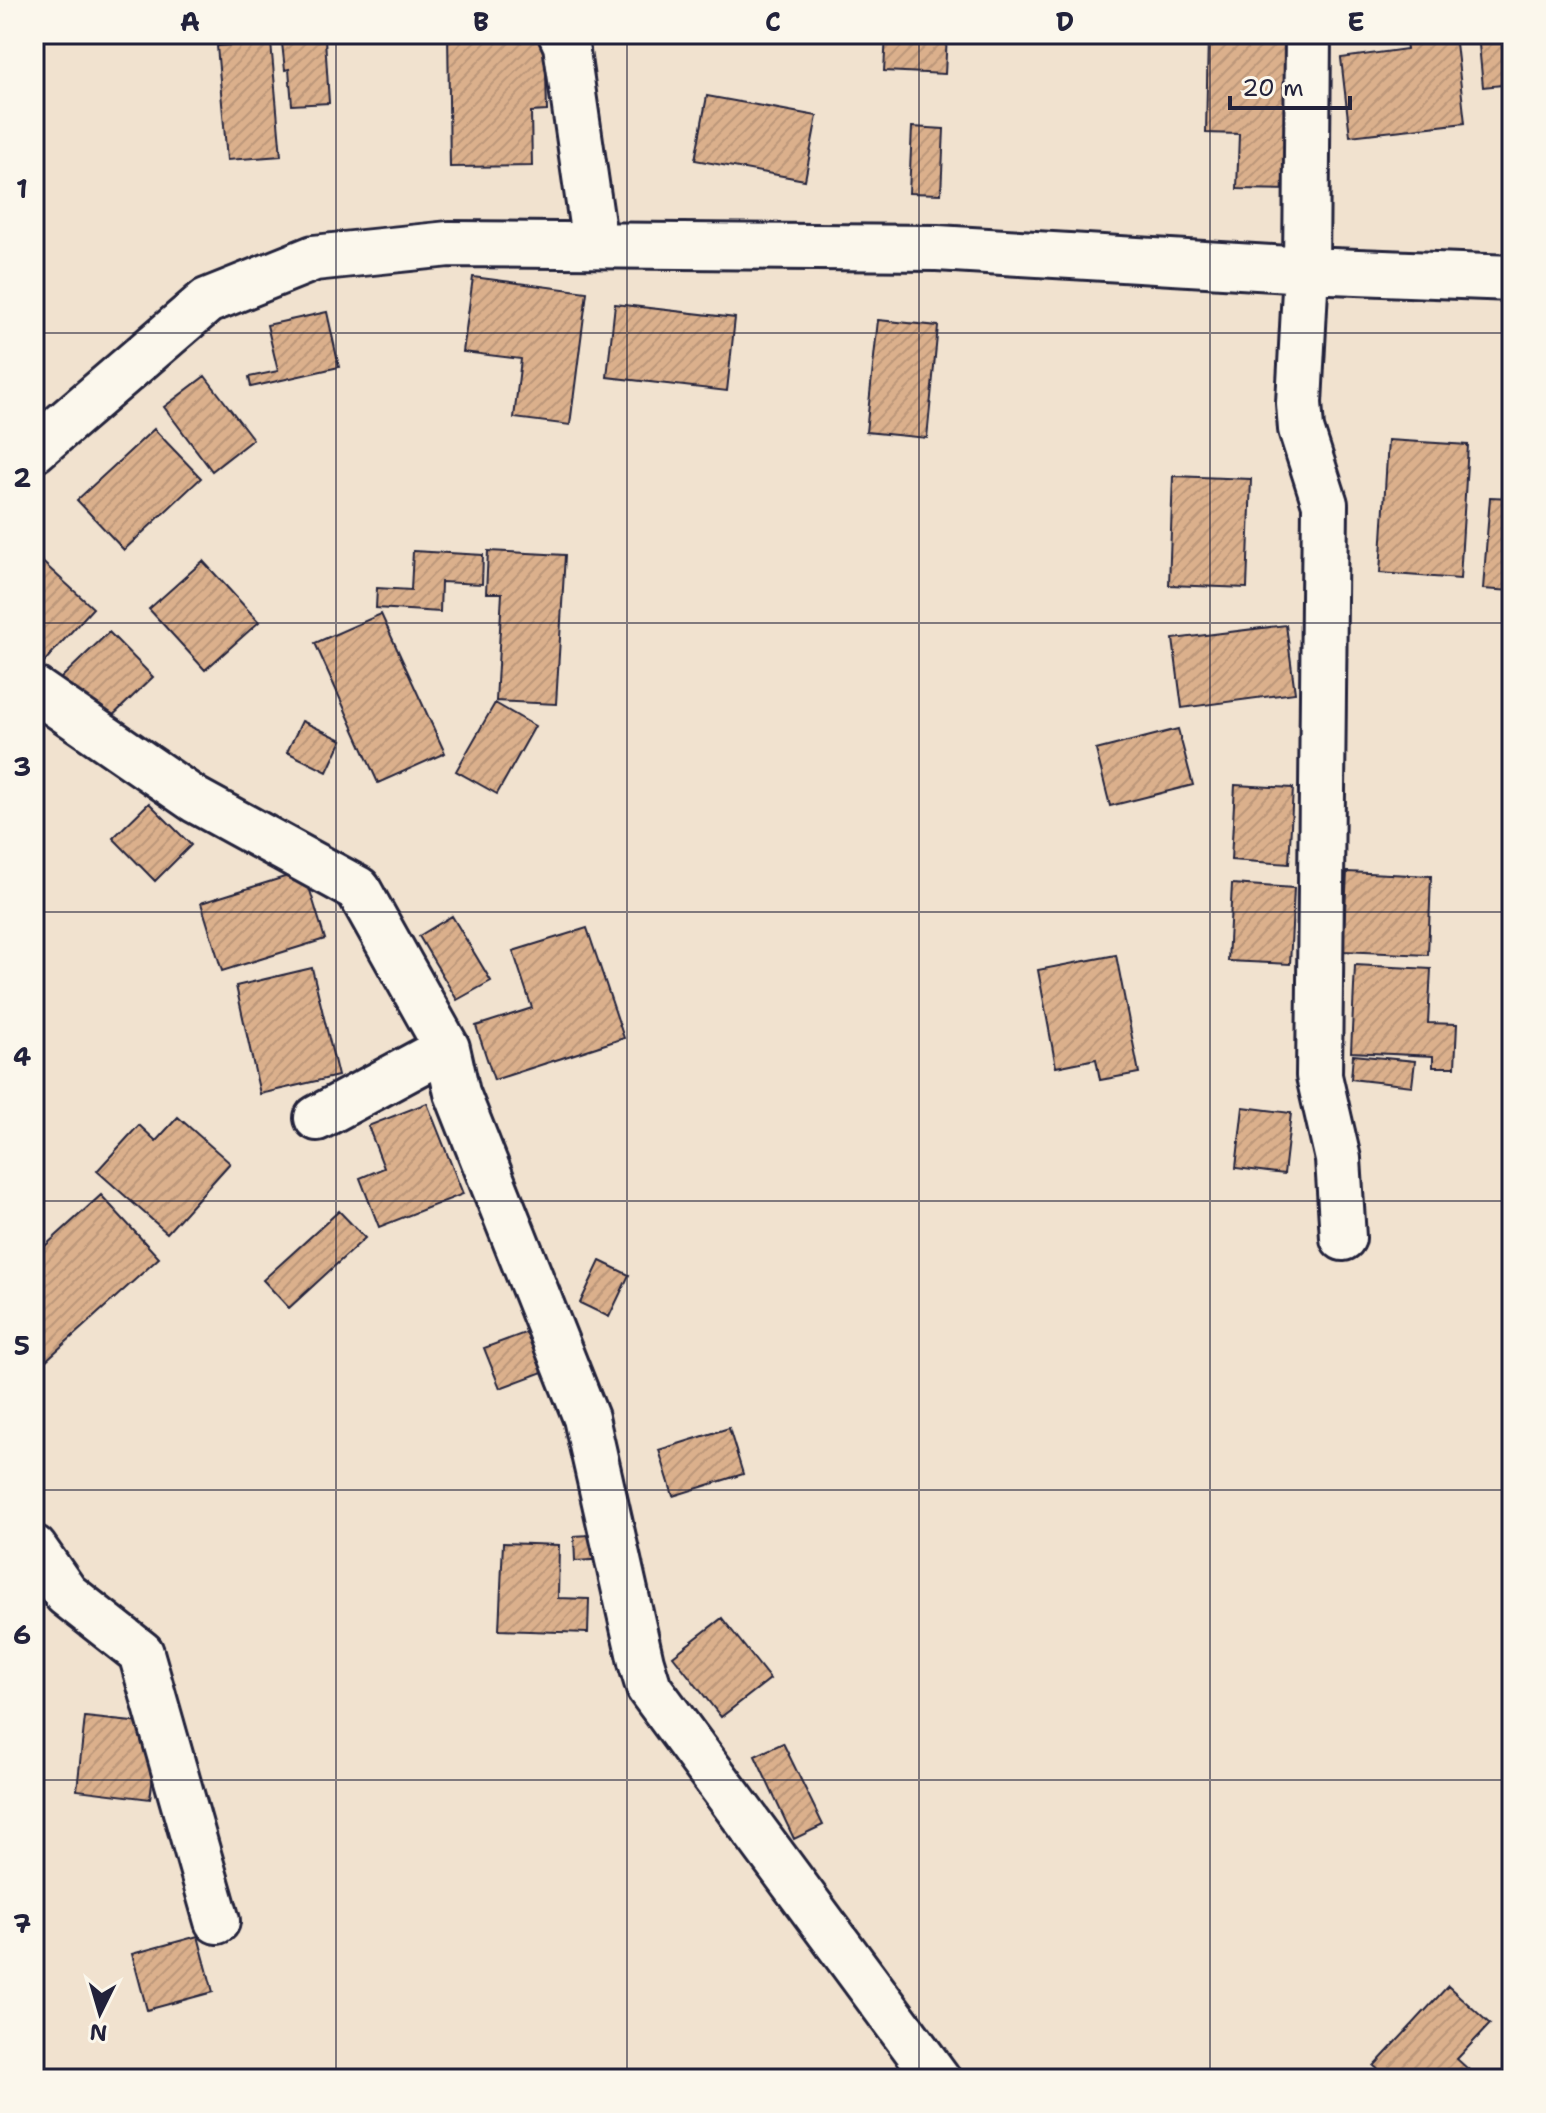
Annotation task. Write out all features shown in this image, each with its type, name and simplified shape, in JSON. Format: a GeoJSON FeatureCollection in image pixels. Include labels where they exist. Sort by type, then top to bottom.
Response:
{"type":"FeatureCollection","features":[{"type":"Feature","properties":{"kind":"street"},"geometry":{"type":"LineString","coordinates":[[561,34],[566,45],[595,245]]}},
{"type":"Feature","properties":{"kind":"street"},"geometry":{"type":"LineString","coordinates":[[1308,34],[1306,270],[1299,403],[1301,429],[1325,504],[1319,1076],[1338,1159],[1343,1238]]}},
{"type":"Feature","properties":{"kind":"street"},"geometry":{"type":"LineString","coordinates":[[34,450],[207,301],[314,258],[449,244],[937,248],[1306,270],[1512,278]]}},
{"type":"Feature","properties":{"kind":"street"},"geometry":{"type":"LineString","coordinates":[[34,689],[195,800],[358,889],[447,1048],[457,1093],[586,1418],[649,1688],[938,2079]]}},
{"type":"Feature","properties":{"kind":"street"},"geometry":{"type":"LineString","coordinates":[[317,1118],[447,1048]]}},
{"type":"Feature","properties":{"kind":"street"},"geometry":{"type":"LineString","coordinates":[[34,1548],[66,1594],[141,1653],[217,1921]]}},
{"type":"Feature","properties":{"kind":"building"},"geometry":{"type":"Polygon","coordinates":[[[448,34],[545,34],[547,111],[531,112],[532,166],[450,167],[448,34]]]}},
{"type":"Feature","properties":{"kind":"building"},"geometry":{"type":"Polygon","coordinates":[[[886,34],[947,34],[945,74],[884,71],[886,34]]]}},
{"type":"Feature","properties":{"kind":"building"},"geometry":{"type":"Polygon","coordinates":[[[1405,34],[1455,34],[1465,123],[1350,136],[1341,58],[1407,49],[1405,34]]]}},
{"type":"Feature","properties":{"kind":"building"},"geometry":{"type":"Polygon","coordinates":[[[1478,34],[1512,34],[1512,84],[1483,87],[1478,34]]]}},
{"type":"Feature","properties":{"kind":"building"},"geometry":{"type":"Polygon","coordinates":[[[1208,36],[1297,38],[1294,190],[1237,189],[1239,134],[1206,133],[1208,36]]]}},
{"type":"Feature","properties":{"kind":"building"},"geometry":{"type":"Polygon","coordinates":[[[325,39],[329,103],[292,105],[289,69],[285,70],[282,43],[325,39]]]}},
{"type":"Feature","properties":{"kind":"building"},"geometry":{"type":"Polygon","coordinates":[[[271,42],[281,156],[227,160],[217,46],[271,42]]]}},
{"type":"Feature","properties":{"kind":"building"},"geometry":{"type":"Polygon","coordinates":[[[707,96],[817,116],[805,180],[695,160],[707,96]]]}},
{"type":"Feature","properties":{"kind":"building"},"geometry":{"type":"Polygon","coordinates":[[[912,127],[944,129],[941,194],[909,193],[912,127]]]}},
{"type":"Feature","properties":{"kind":"building"},"geometry":{"type":"Polygon","coordinates":[[[473,277],[587,292],[570,425],[514,418],[521,359],[463,352],[473,277]]]}},
{"type":"Feature","properties":{"kind":"building"},"geometry":{"type":"Polygon","coordinates":[[[615,304],[735,318],[727,391],[607,377],[615,304]]]}},
{"type":"Feature","properties":{"kind":"building"},"geometry":{"type":"Polygon","coordinates":[[[327,312],[339,367],[251,387],[249,377],[278,371],[267,325],[327,312]]]}},
{"type":"Feature","properties":{"kind":"building"},"geometry":{"type":"Polygon","coordinates":[[[878,320],[938,326],[927,438],[866,432],[878,320]]]}},
{"type":"Feature","properties":{"kind":"building"},"geometry":{"type":"Polygon","coordinates":[[[205,376],[253,439],[212,471],[164,407],[205,376]]]}},
{"type":"Feature","properties":{"kind":"building"},"geometry":{"type":"Polygon","coordinates":[[[154,429],[201,478],[124,550],[77,500],[154,429]]]}},
{"type":"Feature","properties":{"kind":"building"},"geometry":{"type":"Polygon","coordinates":[[[1388,440],[1468,445],[1460,579],[1380,573],[1388,440]]]}},
{"type":"Feature","properties":{"kind":"building"},"geometry":{"type":"Polygon","coordinates":[[[1173,476],[1251,479],[1247,588],[1169,585],[1173,476]]]}},
{"type":"Feature","properties":{"kind":"building"},"geometry":{"type":"Polygon","coordinates":[[[1490,497],[1512,498],[1512,591],[1483,589],[1490,497]]]}},
{"type":"Feature","properties":{"kind":"building"},"geometry":{"type":"Polygon","coordinates":[[[413,551],[483,555],[482,584],[441,582],[440,612],[376,608],[377,588],[411,590],[413,551]]]}},
{"type":"Feature","properties":{"kind":"building"},"geometry":{"type":"Polygon","coordinates":[[[488,551],[565,555],[556,704],[496,701],[502,593],[486,593],[488,551]]]}},
{"type":"Feature","properties":{"kind":"building"},"geometry":{"type":"Polygon","coordinates":[[[37,557],[93,608],[34,673],[34,560],[37,557]]]}},
{"type":"Feature","properties":{"kind":"building"},"geometry":{"type":"Polygon","coordinates":[[[203,561],[259,622],[205,670],[149,609],[203,561]]]}},
{"type":"Feature","properties":{"kind":"building"},"geometry":{"type":"Polygon","coordinates":[[[381,614],[445,753],[378,783],[315,643],[381,614]]]}},
{"type":"Feature","properties":{"kind":"building"},"geometry":{"type":"Polygon","coordinates":[[[1286,625],[1295,693],[1182,708],[1173,639],[1286,625]]]}},
{"type":"Feature","properties":{"kind":"building"},"geometry":{"type":"Polygon","coordinates":[[[109,632],[153,677],[104,724],[60,679],[109,632]]]}},
{"type":"Feature","properties":{"kind":"building"},"geometry":{"type":"Polygon","coordinates":[[[495,703],[535,726],[497,794],[456,771],[495,703]]]}},
{"type":"Feature","properties":{"kind":"building"},"geometry":{"type":"Polygon","coordinates":[[[302,721],[342,740],[327,772],[287,752],[302,721]]]}},
{"type":"Feature","properties":{"kind":"building"},"geometry":{"type":"Polygon","coordinates":[[[1178,729],[1193,785],[1110,806],[1096,750],[1178,729]]]}},
{"type":"Feature","properties":{"kind":"building"},"geometry":{"type":"Polygon","coordinates":[[[1235,785],[1293,788],[1289,864],[1231,860],[1235,785]]]}},
{"type":"Feature","properties":{"kind":"building"},"geometry":{"type":"Polygon","coordinates":[[[149,803],[191,845],[155,881],[113,838],[149,803]]]}},
{"type":"Feature","properties":{"kind":"building"},"geometry":{"type":"Polygon","coordinates":[[[304,871],[325,939],[222,971],[201,903],[304,871]]]}},
{"type":"Feature","properties":{"kind":"building"},"geometry":{"type":"Polygon","coordinates":[[[1347,872],[1431,876],[1428,955],[1343,951],[1347,872]]]}},
{"type":"Feature","properties":{"kind":"building"},"geometry":{"type":"Polygon","coordinates":[[[1232,884],[1294,888],[1290,964],[1228,961],[1232,884]]]}},
{"type":"Feature","properties":{"kind":"building"},"geometry":{"type":"Polygon","coordinates":[[[452,916],[491,981],[457,1000],[419,936],[452,916]]]}},
{"type":"Feature","properties":{"kind":"building"},"geometry":{"type":"Polygon","coordinates":[[[587,928],[624,1038],[494,1080],[476,1026],[532,1008],[513,951],[587,928]]]}},
{"type":"Feature","properties":{"kind":"building"},"geometry":{"type":"Polygon","coordinates":[[[1116,955],[1139,1073],[1100,1080],[1096,1059],[1056,1067],[1038,970],[1116,955]]]}},
{"type":"Feature","properties":{"kind":"building"},"geometry":{"type":"Polygon","coordinates":[[[1355,965],[1431,969],[1428,1023],[1457,1024],[1455,1067],[1433,1067],[1433,1056],[1351,1052],[1355,965]]]}},
{"type":"Feature","properties":{"kind":"building"},"geometry":{"type":"Polygon","coordinates":[[[312,968],[338,1076],[260,1094],[236,986],[312,968]]]}},
{"type":"Feature","properties":{"kind":"building"},"geometry":{"type":"Polygon","coordinates":[[[1353,1055],[1415,1061],[1412,1086],[1351,1079],[1353,1055]]]}},
{"type":"Feature","properties":{"kind":"building"},"geometry":{"type":"Polygon","coordinates":[[[427,1103],[463,1194],[379,1227],[360,1178],[384,1168],[368,1126],[427,1103]]]}},
{"type":"Feature","properties":{"kind":"building"},"geometry":{"type":"Polygon","coordinates":[[[1243,1107],[1291,1113],[1284,1174],[1236,1168],[1243,1107]]]}},
{"type":"Feature","properties":{"kind":"building"},"geometry":{"type":"Polygon","coordinates":[[[178,1117],[230,1163],[167,1233],[97,1171],[139,1125],[156,1141],[178,1117]]]}},
{"type":"Feature","properties":{"kind":"building"},"geometry":{"type":"Polygon","coordinates":[[[101,1195],[159,1258],[43,1363],[34,1354],[34,1256],[101,1195]]]}},
{"type":"Feature","properties":{"kind":"building"},"geometry":{"type":"Polygon","coordinates":[[[339,1211],[365,1238],[289,1308],[263,1280],[339,1211]]]}},
{"type":"Feature","properties":{"kind":"building"},"geometry":{"type":"Polygon","coordinates":[[[600,1261],[629,1275],[609,1317],[580,1303],[600,1261]]]}},
{"type":"Feature","properties":{"kind":"building"},"geometry":{"type":"Polygon","coordinates":[[[533,1330],[548,1370],[500,1388],[484,1348],[533,1330]]]}},
{"type":"Feature","properties":{"kind":"building"},"geometry":{"type":"Polygon","coordinates":[[[729,1428],[743,1474],[673,1496],[659,1450],[729,1428]]]}},
{"type":"Feature","properties":{"kind":"building"},"geometry":{"type":"Polygon","coordinates":[[[607,1534],[609,1559],[575,1561],[574,1536],[607,1534]]]}},
{"type":"Feature","properties":{"kind":"building"},"geometry":{"type":"Polygon","coordinates":[[[503,1543],[559,1545],[558,1598],[589,1599],[588,1633],[499,1630],[503,1543]]]}},
{"type":"Feature","properties":{"kind":"building"},"geometry":{"type":"Polygon","coordinates":[[[722,1618],[770,1679],[721,1717],[673,1656],[722,1618]]]}},
{"type":"Feature","properties":{"kind":"building"},"geometry":{"type":"Polygon","coordinates":[[[85,1717],[160,1725],[150,1799],[77,1790],[85,1717]]]}},
{"type":"Feature","properties":{"kind":"building"},"geometry":{"type":"Polygon","coordinates":[[[783,1743],[823,1825],[794,1839],[755,1756],[783,1743]]]}},
{"type":"Feature","properties":{"kind":"building"},"geometry":{"type":"Polygon","coordinates":[[[198,1936],[213,1992],[147,2010],[132,1954],[198,1936]]]}},
{"type":"Feature","properties":{"kind":"building"},"geometry":{"type":"Polygon","coordinates":[[[1448,1986],[1490,2024],[1457,2059],[1479,2079],[1389,2079],[1374,2066],[1448,1986]]]}}]}
